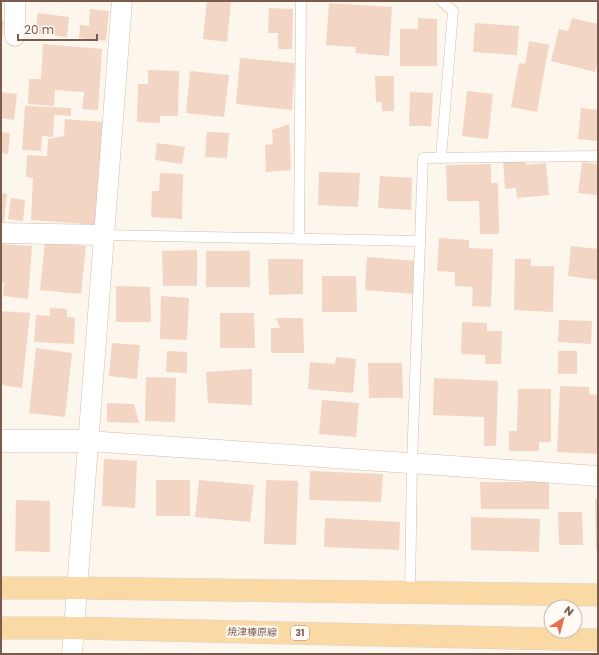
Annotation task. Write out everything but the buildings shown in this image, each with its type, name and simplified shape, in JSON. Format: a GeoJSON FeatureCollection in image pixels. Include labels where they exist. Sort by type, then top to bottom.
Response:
{"type":"FeatureCollection","features":[{"type":"Feature","properties":{"kind":"main road"},"geometry":{"type":"LineString","coordinates":[[1,588],[598,595]]}},
{"type":"Feature","properties":{"kind":"main road","name":"焼津榛原線"},"geometry":{"type":"LineString","coordinates":[[1,628],[73,628],[598,640]]}},
{"type":"Feature","properties":{"kind":"street"},"geometry":{"type":"LineString","coordinates":[[15,1],[15,36]]}},
{"type":"Feature","properties":{"kind":"street"},"geometry":{"type":"LineString","coordinates":[[72,654],[122,1]]}},
{"type":"Feature","properties":{"kind":"street"},"geometry":{"type":"LineString","coordinates":[[1,233],[104,235]]}},
{"type":"Feature","properties":{"kind":"street"},"geometry":{"type":"LineString","coordinates":[[1,441],[88,441],[598,476]]}},
{"type":"Feature","properties":{"kind":"lane"},"geometry":{"type":"LineString","coordinates":[[299,239],[301,1]]}},
{"type":"Feature","properties":{"kind":"lane"},"geometry":{"type":"LineString","coordinates":[[441,1],[453,11],[441,158]]}},
{"type":"Feature","properties":{"kind":"lane"},"geometry":{"type":"LineString","coordinates":[[410,593],[412,463],[422,158],[598,156]]}},
{"type":"Feature","properties":{"kind":"lane"},"geometry":{"type":"LineString","coordinates":[[104,235],[420,242]]}}]}
